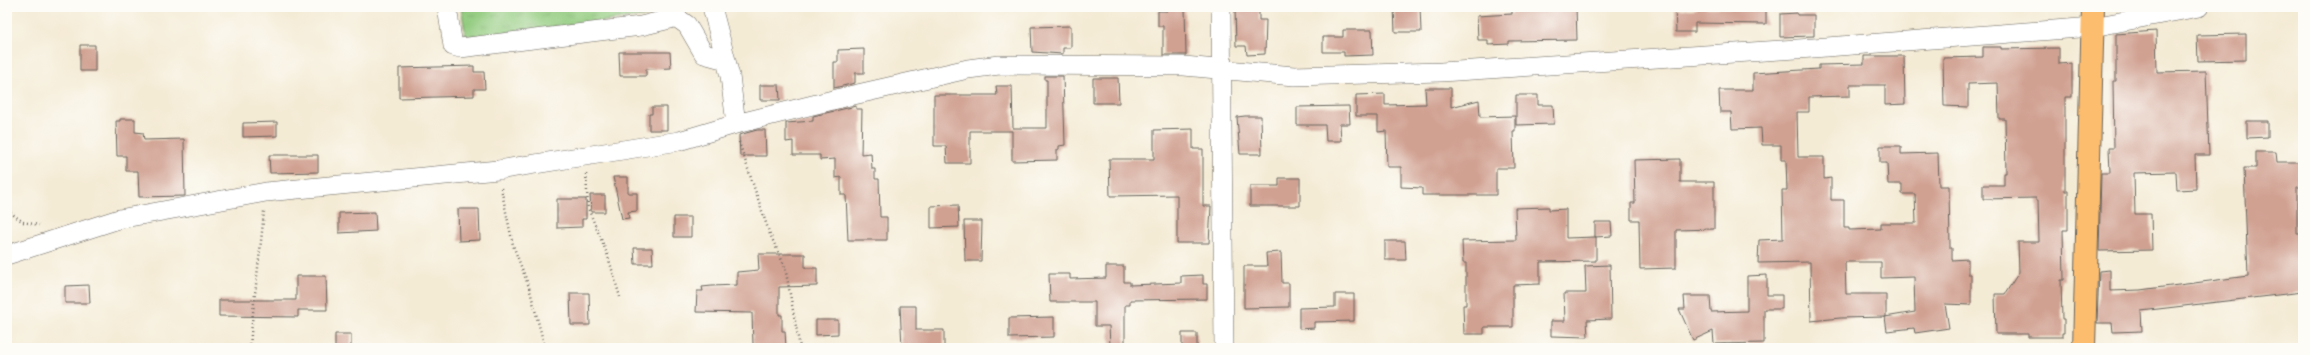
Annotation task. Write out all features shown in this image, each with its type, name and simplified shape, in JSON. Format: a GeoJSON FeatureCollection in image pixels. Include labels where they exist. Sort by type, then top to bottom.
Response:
{"type":"FeatureCollection","features":[{"type":"Feature","properties":{"kind":"main road"},"geometry":{"type":"LineString","coordinates":[[2084,348],[2093,17]]}},
{"type":"Feature","properties":{"kind":"street"},"geometry":{"type":"LineString","coordinates":[[447,7],[453,46],[460,48],[641,26],[670,19],[674,11],[687,25],[704,54],[726,60]]}},
{"type":"Feature","properties":{"kind":"street"},"geometry":{"type":"LineString","coordinates":[[712,7],[726,60],[734,124]]}},
{"type":"Feature","properties":{"kind":"street"},"geometry":{"type":"LineString","coordinates":[[1221,7],[1224,348]]}},
{"type":"Feature","properties":{"kind":"street"},"geometry":{"type":"LineString","coordinates":[[7,255],[120,219],[266,192],[498,170],[679,141],[734,124],[849,96],[986,67],[1115,64],[1184,66],[1294,76],[1433,73],[1812,48],[2093,17],[2200,7]]}},
{"type":"Feature","properties":{"kind":"path"},"geometry":{"type":"LineString","coordinates":[[734,124],[769,232],[785,267],[800,348]]}},
{"type":"Feature","properties":{"kind":"path"},"geometry":{"type":"LineString","coordinates":[[585,157],[588,208],[608,256],[620,297]]}},
{"type":"Feature","properties":{"kind":"path"},"geometry":{"type":"LineString","coordinates":[[498,170],[513,245],[529,287],[545,348]]}},
{"type":"Feature","properties":{"kind":"path"},"geometry":{"type":"LineString","coordinates":[[250,348],[256,278],[260,264],[266,192]]}},
{"type":"Feature","properties":{"kind":"green space"},"geometry":{"type":"Polygon","coordinates":[[[461,7],[664,7],[666,14],[466,38],[461,7]]]}},
{"type":"Feature","properties":{"kind":"building"},"geometry":{"type":"Polygon","coordinates":[[[1167,7],[1185,7],[1186,55],[1163,55],[1163,26],[1158,26],[1158,11],[1167,11],[1167,7]]]}},
{"type":"Feature","properties":{"kind":"building"},"geometry":{"type":"Polygon","coordinates":[[[1394,7],[1420,7],[1421,32],[1395,32],[1394,7]]]}},
{"type":"Feature","properties":{"kind":"building"},"geometry":{"type":"Polygon","coordinates":[[[1512,7],[1576,7],[1577,40],[1509,41],[1509,44],[1488,45],[1488,40],[1478,40],[1477,16],[1512,14],[1512,7]]]}},
{"type":"Feature","properties":{"kind":"building"},"geometry":{"type":"Polygon","coordinates":[[[1697,7],[1766,9],[1766,24],[1695,23],[1695,32],[1676,32],[1675,9],[1697,9],[1697,7]]]}},
{"type":"Feature","properties":{"kind":"building"},"geometry":{"type":"Polygon","coordinates":[[[1235,8],[1259,8],[1259,20],[1266,20],[1265,54],[1247,55],[1246,46],[1236,46],[1235,8]]]}},
{"type":"Feature","properties":{"kind":"building"},"geometry":{"type":"Polygon","coordinates":[[[1797,13],[1797,15],[1814,15],[1814,36],[1780,37],[1780,14],[1797,13]]]}},
{"type":"Feature","properties":{"kind":"building"},"geometry":{"type":"Polygon","coordinates":[[[1071,26],[1071,48],[1063,48],[1063,54],[1032,52],[1031,27],[1071,26]]]}},
{"type":"Feature","properties":{"kind":"building"},"geometry":{"type":"Polygon","coordinates":[[[1343,30],[1372,30],[1373,55],[1344,56],[1344,52],[1323,52],[1323,37],[1343,37],[1343,30]]]}},
{"type":"Feature","properties":{"kind":"building"},"geometry":{"type":"Polygon","coordinates":[[[2156,31],[2157,72],[2206,71],[2209,155],[2195,155],[2196,189],[2177,190],[2176,172],[2134,173],[2135,214],[2151,214],[2152,250],[2099,251],[2101,173],[2110,173],[2109,148],[2114,148],[2113,81],[2116,81],[2116,34],[2156,31]]]}},
{"type":"Feature","properties":{"kind":"building"},"geometry":{"type":"Polygon","coordinates":[[[2246,34],[2246,60],[2198,61],[2197,35],[2246,34]]]}},
{"type":"Feature","properties":{"kind":"building"},"geometry":{"type":"Polygon","coordinates":[[[80,45],[95,45],[95,71],[80,71],[80,45]]]}},
{"type":"Feature","properties":{"kind":"building"},"geometry":{"type":"Polygon","coordinates":[[[1983,47],[2001,47],[2001,49],[2059,48],[2059,64],[2072,63],[2072,97],[2065,97],[2065,191],[2068,191],[2068,230],[2063,230],[2064,280],[2061,280],[2062,319],[2064,319],[2064,333],[2062,333],[2062,337],[2028,337],[2028,334],[1996,334],[1995,294],[2005,294],[2019,272],[2018,242],[2039,242],[2038,200],[2036,200],[2036,198],[1983,199],[1983,185],[2004,185],[2004,173],[2006,173],[2005,119],[1999,119],[1998,83],[1968,84],[1968,107],[1944,106],[1943,58],[1983,57],[1983,47]]]}},
{"type":"Feature","properties":{"kind":"building"},"geometry":{"type":"Polygon","coordinates":[[[864,49],[864,73],[855,73],[855,83],[834,88],[834,62],[838,62],[838,50],[864,49]]]}},
{"type":"Feature","properties":{"kind":"building"},"geometry":{"type":"Polygon","coordinates":[[[619,52],[670,52],[671,68],[646,69],[646,76],[620,76],[619,52]]]}},
{"type":"Feature","properties":{"kind":"building"},"geometry":{"type":"Polygon","coordinates":[[[1864,56],[1904,56],[1905,104],[1885,105],[1885,85],[1850,85],[1850,96],[1809,97],[1809,112],[1797,112],[1798,157],[1824,157],[1824,179],[1831,178],[1831,200],[1844,200],[1844,228],[1849,228],[1849,230],[1881,229],[1881,223],[1916,223],[1915,194],[1902,194],[1902,184],[1888,184],[1887,163],[1880,163],[1880,146],[1901,146],[1901,154],[1938,153],[1939,186],[1949,186],[1950,248],[1952,248],[1952,260],[1968,259],[1968,274],[1971,274],[1971,305],[1945,304],[1949,328],[1915,333],[1914,328],[1887,331],[1885,317],[1840,318],[1811,321],[1810,262],[1758,263],[1759,240],[1783,239],[1782,190],[1787,190],[1786,160],[1781,160],[1781,145],[1762,145],[1761,128],[1732,129],[1731,112],[1720,112],[1719,90],[1753,90],[1753,73],[1819,69],[1819,65],[1864,64],[1864,56]],[[1845,262],[1846,294],[1886,294],[1886,317],[1915,312],[1914,277],[1881,278],[1881,262],[1845,262]]]}},
{"type":"Feature","properties":{"kind":"building"},"geometry":{"type":"Polygon","coordinates":[[[474,66],[474,72],[484,72],[485,89],[474,89],[474,96],[399,98],[399,68],[474,66]]]}},
{"type":"Feature","properties":{"kind":"building"},"geometry":{"type":"Polygon","coordinates":[[[1045,76],[1063,76],[1065,145],[1059,146],[1059,149],[1057,150],[1057,160],[1012,161],[1012,131],[970,131],[970,163],[947,163],[946,146],[934,146],[934,95],[997,95],[996,86],[1012,86],[1013,128],[1047,128],[1047,80],[1045,80],[1045,76]]]}},
{"type":"Feature","properties":{"kind":"building"},"geometry":{"type":"Polygon","coordinates":[[[1093,78],[1118,78],[1119,103],[1093,103],[1093,78]]]}},
{"type":"Feature","properties":{"kind":"building"},"geometry":{"type":"Polygon","coordinates":[[[760,85],[779,85],[780,100],[760,100],[760,85]]]}},
{"type":"Feature","properties":{"kind":"building"},"geometry":{"type":"Polygon","coordinates":[[[1425,88],[1451,88],[1451,107],[1479,100],[1480,117],[1515,116],[1515,131],[1513,131],[1514,168],[1496,168],[1496,195],[1422,195],[1422,188],[1401,187],[1401,167],[1387,167],[1386,131],[1378,132],[1378,116],[1356,116],[1356,95],[1385,94],[1385,105],[1426,104],[1425,88]]]}},
{"type":"Feature","properties":{"kind":"building"},"geometry":{"type":"Polygon","coordinates":[[[1516,95],[1538,95],[1538,105],[1553,105],[1554,124],[1516,125],[1516,95]]]}},
{"type":"Feature","properties":{"kind":"building"},"geometry":{"type":"Polygon","coordinates":[[[856,106],[856,109],[862,109],[861,154],[871,153],[872,169],[875,169],[875,179],[879,179],[880,217],[887,217],[887,240],[848,240],[846,195],[841,195],[841,177],[835,178],[835,159],[820,160],[820,155],[793,155],[793,141],[786,142],[786,123],[813,121],[813,116],[856,106]]]}},
{"type":"Feature","properties":{"kind":"building"},"geometry":{"type":"Polygon","coordinates":[[[1349,106],[1350,124],[1340,124],[1341,141],[1326,141],[1325,125],[1297,125],[1297,107],[1349,106]]]}},
{"type":"Feature","properties":{"kind":"building"},"geometry":{"type":"Polygon","coordinates":[[[652,107],[667,107],[667,130],[649,130],[649,114],[652,114],[652,107]]]}},
{"type":"Feature","properties":{"kind":"building"},"geometry":{"type":"Polygon","coordinates":[[[1261,116],[1262,154],[1240,154],[1237,117],[1261,116]]]}},
{"type":"Feature","properties":{"kind":"building"},"geometry":{"type":"Polygon","coordinates":[[[120,119],[135,119],[135,132],[143,133],[144,140],[184,139],[185,196],[139,197],[138,171],[126,171],[126,156],[117,156],[116,121],[120,121],[120,119]]]}},
{"type":"Feature","properties":{"kind":"building"},"geometry":{"type":"Polygon","coordinates":[[[2247,121],[2268,121],[2268,137],[2247,138],[2247,121]]]}},
{"type":"Feature","properties":{"kind":"building"},"geometry":{"type":"Polygon","coordinates":[[[277,122],[277,136],[243,137],[243,123],[277,122]]]}},
{"type":"Feature","properties":{"kind":"building"},"geometry":{"type":"Polygon","coordinates":[[[1193,129],[1193,149],[1203,149],[1203,206],[1211,206],[1209,243],[1177,243],[1177,195],[1110,196],[1109,159],[1154,159],[1154,130],[1193,129]]]}},
{"type":"Feature","properties":{"kind":"building"},"geometry":{"type":"Polygon","coordinates":[[[757,130],[765,130],[766,156],[740,156],[739,135],[757,130]]]}},
{"type":"Feature","properties":{"kind":"building"},"geometry":{"type":"Polygon","coordinates":[[[2256,152],[2276,152],[2277,162],[2301,162],[2301,187],[2297,187],[2297,234],[2303,234],[2303,292],[2141,311],[2142,331],[2113,332],[2112,323],[2097,323],[2099,271],[2110,270],[2110,291],[2140,290],[2248,276],[2244,168],[2256,168],[2256,152]]]}},
{"type":"Feature","properties":{"kind":"building"},"geometry":{"type":"Polygon","coordinates":[[[269,155],[318,155],[318,172],[270,173],[269,155]]]}},
{"type":"Feature","properties":{"kind":"building"},"geometry":{"type":"Polygon","coordinates":[[[1680,159],[1680,182],[1714,182],[1714,229],[1676,230],[1676,268],[1640,269],[1639,220],[1631,220],[1631,203],[1635,203],[1634,160],[1680,159]]]}},
{"type":"Feature","properties":{"kind":"building"},"geometry":{"type":"Polygon","coordinates":[[[613,177],[628,177],[628,193],[637,193],[637,211],[628,212],[629,218],[622,219],[613,177]]]}},
{"type":"Feature","properties":{"kind":"building"},"geometry":{"type":"Polygon","coordinates":[[[1279,178],[1300,178],[1300,206],[1250,206],[1250,186],[1279,186],[1279,178]]]}},
{"type":"Feature","properties":{"kind":"building"},"geometry":{"type":"Polygon","coordinates":[[[590,195],[605,195],[605,212],[591,212],[590,195]]]}},
{"type":"Feature","properties":{"kind":"building"},"geometry":{"type":"Polygon","coordinates":[[[557,199],[586,199],[586,219],[582,219],[582,227],[557,228],[557,199]]]}},
{"type":"Feature","properties":{"kind":"building"},"geometry":{"type":"Polygon","coordinates":[[[958,205],[959,227],[931,228],[931,206],[958,205]]]}},
{"type":"Feature","properties":{"kind":"building"},"geometry":{"type":"Polygon","coordinates":[[[1549,207],[1549,210],[1566,209],[1566,238],[1596,237],[1596,261],[1540,262],[1540,284],[1513,285],[1513,327],[1484,327],[1484,334],[1464,334],[1463,305],[1466,305],[1466,263],[1463,263],[1462,241],[1516,240],[1515,208],[1549,207]]]}},
{"type":"Feature","properties":{"kind":"building"},"geometry":{"type":"Polygon","coordinates":[[[458,209],[479,209],[480,240],[459,241],[458,209]]]}},
{"type":"Feature","properties":{"kind":"building"},"geometry":{"type":"Polygon","coordinates":[[[375,212],[376,231],[339,233],[339,213],[375,212]]]}},
{"type":"Feature","properties":{"kind":"building"},"geometry":{"type":"Polygon","coordinates":[[[674,217],[691,217],[691,237],[674,237],[674,217]]]}},
{"type":"Feature","properties":{"kind":"building"},"geometry":{"type":"Polygon","coordinates":[[[964,221],[982,221],[981,261],[965,261],[964,221]]]}},
{"type":"Feature","properties":{"kind":"building"},"geometry":{"type":"Polygon","coordinates":[[[1595,222],[1611,222],[1612,236],[1595,237],[1595,222]]]}},
{"type":"Feature","properties":{"kind":"building"},"geometry":{"type":"Polygon","coordinates":[[[1385,241],[1405,241],[1406,260],[1385,260],[1385,241]]]}},
{"type":"Feature","properties":{"kind":"building"},"geometry":{"type":"Polygon","coordinates":[[[634,248],[652,248],[653,264],[635,264],[634,248]]]}},
{"type":"Feature","properties":{"kind":"building"},"geometry":{"type":"Polygon","coordinates":[[[1281,252],[1282,283],[1289,283],[1289,307],[1244,308],[1244,266],[1267,266],[1266,253],[1281,252]]]}},
{"type":"Feature","properties":{"kind":"building"},"geometry":{"type":"Polygon","coordinates":[[[758,254],[805,254],[805,268],[817,268],[817,286],[779,287],[779,315],[782,315],[782,331],[785,331],[786,348],[757,348],[757,345],[753,345],[752,313],[696,312],[697,291],[703,291],[702,287],[737,285],[737,272],[759,270],[758,254]]]}},
{"type":"Feature","properties":{"kind":"building"},"geometry":{"type":"Polygon","coordinates":[[[1610,265],[1611,319],[1587,320],[1588,337],[1551,336],[1551,321],[1565,321],[1564,293],[1586,293],[1585,266],[1610,265]]]}},
{"type":"Feature","properties":{"kind":"building"},"geometry":{"type":"Polygon","coordinates":[[[1106,266],[1124,266],[1124,282],[1130,282],[1130,285],[1181,283],[1181,276],[1203,275],[1203,284],[1207,284],[1207,299],[1130,300],[1130,305],[1125,305],[1125,344],[1110,345],[1109,326],[1095,326],[1095,302],[1050,302],[1049,274],[1070,274],[1070,279],[1106,278],[1106,266]]]}},
{"type":"Feature","properties":{"kind":"building"},"geometry":{"type":"Polygon","coordinates":[[[1767,275],[1767,295],[1782,295],[1782,309],[1764,309],[1764,343],[1714,344],[1713,331],[1693,340],[1679,309],[1685,309],[1684,296],[1710,296],[1711,312],[1747,311],[1747,276],[1767,275]]]}},
{"type":"Feature","properties":{"kind":"building"},"geometry":{"type":"Polygon","coordinates":[[[296,276],[326,276],[327,310],[298,310],[298,317],[219,316],[219,300],[296,300],[296,276]]]}},
{"type":"Feature","properties":{"kind":"building"},"geometry":{"type":"Polygon","coordinates":[[[89,285],[90,303],[65,303],[65,286],[89,285]]]}},
{"type":"Feature","properties":{"kind":"building"},"geometry":{"type":"Polygon","coordinates":[[[570,293],[589,293],[590,325],[571,325],[570,293]]]}},
{"type":"Feature","properties":{"kind":"building"},"geometry":{"type":"Polygon","coordinates":[[[1335,294],[1354,294],[1354,321],[1314,322],[1314,328],[1299,329],[1299,308],[1335,307],[1335,294]]]}},
{"type":"Feature","properties":{"kind":"building"},"geometry":{"type":"Polygon","coordinates":[[[900,306],[916,306],[916,330],[944,330],[944,348],[902,348],[900,306]]]}},
{"type":"Feature","properties":{"kind":"building"},"geometry":{"type":"Polygon","coordinates":[[[1054,317],[1054,337],[1009,338],[1009,318],[1054,317]]]}},
{"type":"Feature","properties":{"kind":"building"},"geometry":{"type":"Polygon","coordinates":[[[816,320],[838,320],[838,334],[816,335],[816,320]]]}},
{"type":"Feature","properties":{"kind":"building"},"geometry":{"type":"Polygon","coordinates":[[[1182,333],[1197,333],[1197,348],[1182,348],[1182,333]]]}},
{"type":"Feature","properties":{"kind":"building"},"geometry":{"type":"Polygon","coordinates":[[[335,334],[351,334],[351,348],[335,348],[335,334]]]}}]}
